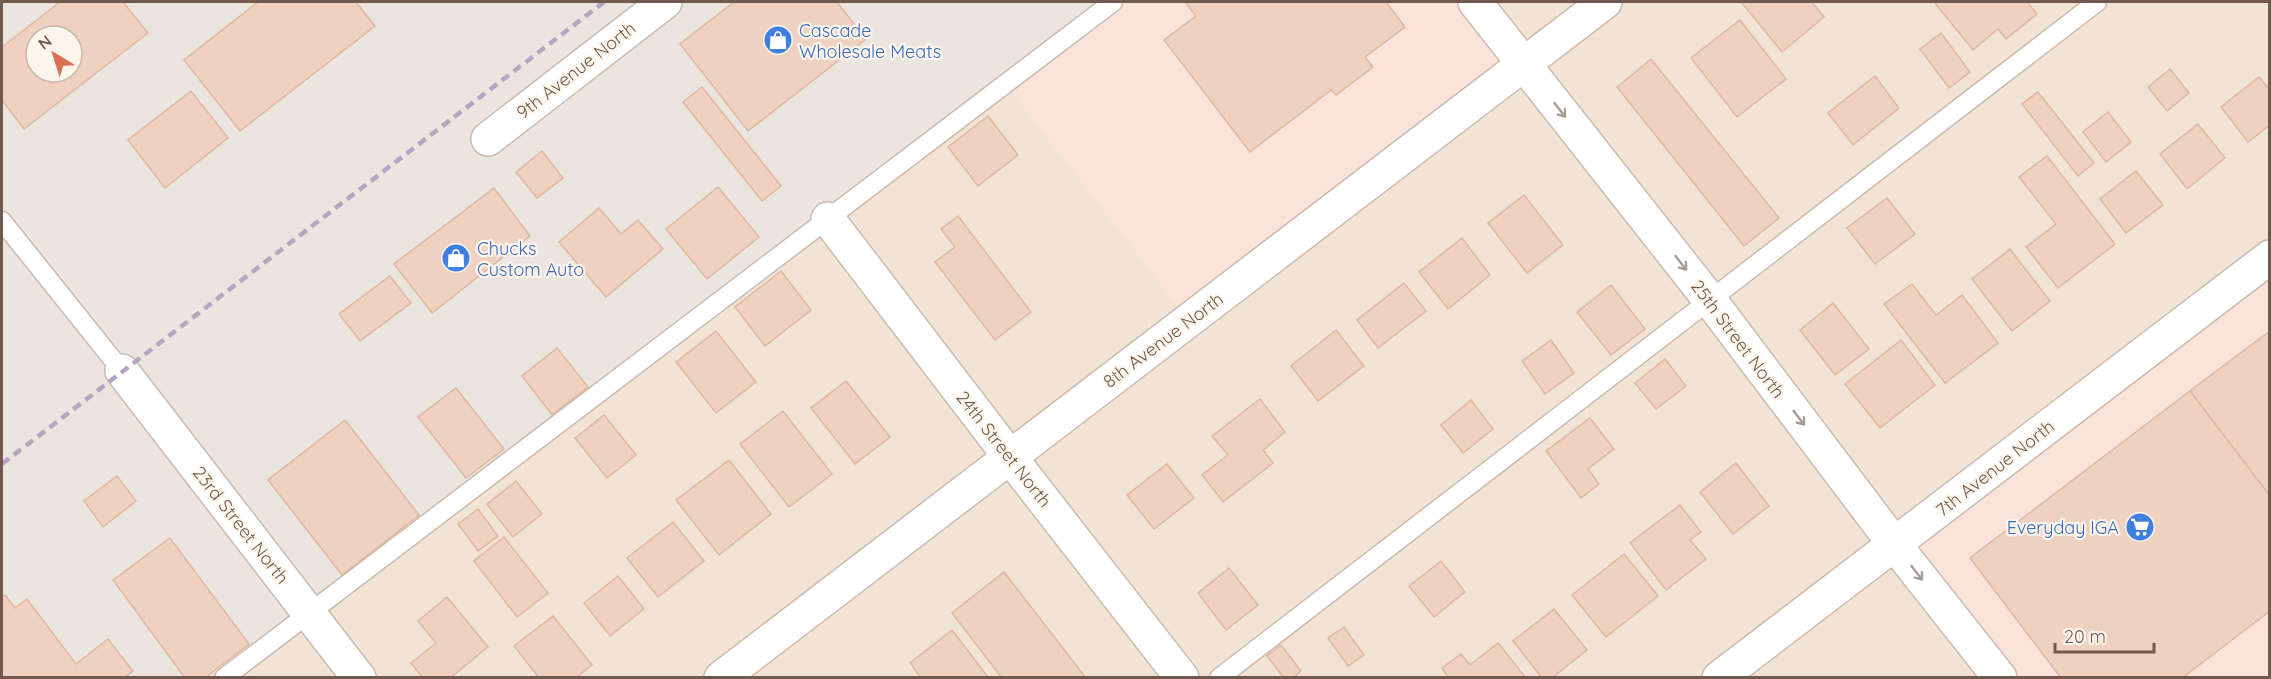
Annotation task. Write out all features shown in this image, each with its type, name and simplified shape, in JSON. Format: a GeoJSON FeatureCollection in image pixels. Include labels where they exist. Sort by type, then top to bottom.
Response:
{"type":"FeatureCollection","features":[{"type":"Feature","properties":{"kind":"street","name":"9th Avenue North"},"geometry":{"type":"LineString","coordinates":[[488,140],[665,2]]}},
{"type":"Feature","properties":{"kind":"street","name":"25th Street North"},"geometry":{"type":"LineString","coordinates":[[1475,2],[1709,299],[1895,545],[2000,678]]}},
{"type":"Feature","properties":{"kind":"street","name":"8th Avenue North"},"geometry":{"type":"LineString","coordinates":[[720,678],[1605,2]]}},
{"type":"Feature","properties":{"kind":"street","name":"24th Street North"},"geometry":{"type":"LineString","coordinates":[[828,219],[1182,678]]}},
{"type":"Feature","properties":{"kind":"street","name":"7th Avenue North"},"geometry":{"type":"LineString","coordinates":[[1719,678],[2270,257]]}},
{"type":"Feature","properties":{"kind":"street","name":"23rd Street North"},"geometry":{"type":"LineString","coordinates":[[122,371],[359,678]]}},
{"type":"Feature","properties":{"kind":"lane"},"geometry":{"type":"LineString","coordinates":[[224,678],[1113,2]]}},
{"type":"Feature","properties":{"kind":"lane"},"geometry":{"type":"LineString","coordinates":[[1219,678],[2097,2]]}},
{"type":"Feature","properties":{"kind":"lane"},"geometry":{"type":"LineString","coordinates":[[2,221],[122,371]]}},
{"type":"Feature","properties":{"kind":"shaded area"},"geometry":{"type":"Polygon","coordinates":[[[2,2],[1113,2],[224,678],[2,677],[2,2]]]}},
{"type":"Feature","properties":{"kind":"shaded area"},"geometry":{"type":"Polygon","coordinates":[[[1113,2],[1475,2],[1523,64],[1188,320],[1005,83],[1113,2]]]}},
{"type":"Feature","properties":{"kind":"shaded area"},"geometry":{"type":"Polygon","coordinates":[[[1475,2],[2269,2],[2269,255],[1998,677],[224,678],[1005,83],[1475,2]]]}},
{"type":"Feature","properties":{"kind":"shaded area"},"geometry":{"type":"Polygon","coordinates":[[[2269,255],[2269,677],[1998,677],[1895,545],[2269,255]]]}},
{"type":"Feature","properties":{"kind":"building"},"geometry":{"type":"Polygon","coordinates":[[[60,2],[123,2],[148,33],[84,83],[84,24],[32,24],[60,2]]]}},
{"type":"Feature","properties":{"kind":"building"},"geometry":{"type":"Polygon","coordinates":[[[258,2],[356,2],[375,26],[240,131],[184,60],[258,2]]]}},
{"type":"Feature","properties":{"kind":"building"},"geometry":{"type":"Polygon","coordinates":[[[734,2],[837,2],[866,39],[748,131],[680,44],[734,2]]]}},
{"type":"Feature","properties":{"kind":"building"},"geometry":{"type":"Polygon","coordinates":[[[1185,2],[1386,2],[1405,27],[1365,57],[1373,67],[1336,95],[1331,90],[1250,152],[1164,40],[1196,16],[1185,2]]]}},
{"type":"Feature","properties":{"kind":"building"},"geometry":{"type":"Polygon","coordinates":[[[1812,2],[1824,17],[1782,52],[1742,3],[1812,2]]]}},
{"type":"Feature","properties":{"kind":"building"},"geometry":{"type":"Polygon","coordinates":[[[1934,2],[2027,2],[2037,14],[2006,39],[1998,29],[1973,50],[1934,2]]]}},
{"type":"Feature","properties":{"kind":"building"},"geometry":{"type":"Polygon","coordinates":[[[1740,20],[1786,79],[1737,117],[1691,58],[1740,20]]]}},
{"type":"Feature","properties":{"kind":"building"},"geometry":{"type":"Polygon","coordinates":[[[24,30],[24,84],[82,84],[24,129],[2,100],[2,47],[24,30]]]}},
{"type":"Feature","properties":{"kind":"building"},"geometry":{"type":"Polygon","coordinates":[[[1941,33],[1970,72],[1949,88],[1920,49],[1941,33]]]}},
{"type":"Feature","properties":{"kind":"building"},"geometry":{"type":"Polygon","coordinates":[[[1651,59],[1779,218],[1744,246],[1617,87],[1651,59]]]}},
{"type":"Feature","properties":{"kind":"building"},"geometry":{"type":"Polygon","coordinates":[[[2170,69],[2189,93],[2167,111],[2148,87],[2170,69]]]}},
{"type":"Feature","properties":{"kind":"building"},"geometry":{"type":"Polygon","coordinates":[[[1875,76],[1899,108],[1853,145],[1828,113],[1875,76]]]}},
{"type":"Feature","properties":{"kind":"building"},"geometry":{"type":"Polygon","coordinates":[[[2259,77],[2270,90],[2270,125],[2248,142],[2221,107],[2259,77]]]}},
{"type":"Feature","properties":{"kind":"building"},"geometry":{"type":"Polygon","coordinates":[[[702,87],[781,186],[762,201],[683,102],[702,87]]]}},
{"type":"Feature","properties":{"kind":"building"},"geometry":{"type":"Polygon","coordinates":[[[191,91],[228,138],[165,188],[128,140],[191,91]]]}},
{"type":"Feature","properties":{"kind":"building"},"geometry":{"type":"Polygon","coordinates":[[[2038,92],[2094,163],[2078,176],[2022,104],[2038,92]]]}},
{"type":"Feature","properties":{"kind":"building"},"geometry":{"type":"Polygon","coordinates":[[[2108,112],[2131,142],[2106,162],[2083,132],[2108,112]]]}},
{"type":"Feature","properties":{"kind":"building"},"geometry":{"type":"Polygon","coordinates":[[[988,116],[1018,155],[978,186],[948,147],[988,116]]]}},
{"type":"Feature","properties":{"kind":"building"},"geometry":{"type":"Polygon","coordinates":[[[2198,124],[2225,158],[2187,189],[2160,154],[2198,124]]]}},
{"type":"Feature","properties":{"kind":"building"},"geometry":{"type":"Polygon","coordinates":[[[542,151],[563,178],[537,198],[516,172],[542,151]]]}},
{"type":"Feature","properties":{"kind":"building"},"geometry":{"type":"Polygon","coordinates":[[[2047,156],[2115,244],[2058,288],[2026,247],[2056,224],[2019,177],[2047,156]]]}},
{"type":"Feature","properties":{"kind":"building"},"geometry":{"type":"Polygon","coordinates":[[[2136,171],[2163,205],[2126,233],[2100,199],[2136,171]]]}},
{"type":"Feature","properties":{"kind":"building"},"geometry":{"type":"Polygon","coordinates":[[[718,187],[759,237],[707,279],[666,229],[718,187]]]}},
{"type":"Feature","properties":{"kind":"building"},"geometry":{"type":"Polygon","coordinates":[[[494,188],[530,236],[432,313],[394,264],[494,188]]]}},
{"type":"Feature","properties":{"kind":"building"},"geometry":{"type":"Polygon","coordinates":[[[1524,195],[1563,245],[1527,273],[1488,223],[1524,195]]]}},
{"type":"Feature","properties":{"kind":"building"},"geometry":{"type":"Polygon","coordinates":[[[1887,198],[1915,234],[1875,264],[1847,228],[1887,198]]]}},
{"type":"Feature","properties":{"kind":"building"},"geometry":{"type":"Polygon","coordinates":[[[599,208],[621,234],[638,220],[663,249],[606,297],[559,242],[599,208]]]}},
{"type":"Feature","properties":{"kind":"building"},"geometry":{"type":"Polygon","coordinates":[[[958,216],[1031,312],[995,340],[935,262],[955,247],[941,229],[958,216]]]}},
{"type":"Feature","properties":{"kind":"building"},"geometry":{"type":"Polygon","coordinates":[[[1462,238],[1490,275],[1448,309],[1419,272],[1462,238]]]}},
{"type":"Feature","properties":{"kind":"building"},"geometry":{"type":"Polygon","coordinates":[[[2010,249],[2050,301],[2012,331],[1972,279],[2010,249]]]}},
{"type":"Feature","properties":{"kind":"building"},"geometry":{"type":"Polygon","coordinates":[[[781,271],[811,310],[765,346],[735,307],[781,271]]]}},
{"type":"Feature","properties":{"kind":"building"},"geometry":{"type":"Polygon","coordinates":[[[390,276],[411,303],[360,341],[339,314],[390,276]]]}},
{"type":"Feature","properties":{"kind":"building"},"geometry":{"type":"Polygon","coordinates":[[[1404,283],[1426,311],[1378,348],[1357,320],[1404,283]]]}},
{"type":"Feature","properties":{"kind":"building"},"geometry":{"type":"Polygon","coordinates":[[[1912,284],[1936,315],[1962,295],[1998,343],[1945,383],[1884,304],[1912,284]]]}},
{"type":"Feature","properties":{"kind":"building"},"geometry":{"type":"Polygon","coordinates":[[[1611,285],[1645,329],[1611,355],[1577,312],[1611,285]]]}},
{"type":"Feature","properties":{"kind":"building"},"geometry":{"type":"Polygon","coordinates":[[[1833,303],[1869,349],[1835,375],[1800,330],[1833,303]]]}},
{"type":"Feature","properties":{"kind":"building"},"geometry":{"type":"Polygon","coordinates":[[[1336,330],[1364,366],[1318,401],[1291,366],[1336,330]]]}},
{"type":"Feature","properties":{"kind":"building"},"geometry":{"type":"Polygon","coordinates":[[[716,331],[756,382],[716,413],[676,362],[716,331]]]}},
{"type":"Feature","properties":{"kind":"building"},"geometry":{"type":"Polygon","coordinates":[[[2270,331],[2270,496],[2190,391],[2270,331]]]}},
{"type":"Feature","properties":{"kind":"building"},"geometry":{"type":"Polygon","coordinates":[[[1551,340],[1574,373],[1545,394],[1522,361],[1551,340]]]}},
{"type":"Feature","properties":{"kind":"building"},"geometry":{"type":"Polygon","coordinates":[[[1901,340],[1935,385],[1880,428],[1845,384],[1901,340]]]}},
{"type":"Feature","properties":{"kind":"building"},"geometry":{"type":"Polygon","coordinates":[[[557,348],[588,387],[552,415],[522,376],[557,348]]]}},
{"type":"Feature","properties":{"kind":"building"},"geometry":{"type":"Polygon","coordinates":[[[1665,359],[1686,386],[1656,409],[1635,383],[1665,359]]]}},
{"type":"Feature","properties":{"kind":"building"},"geometry":{"type":"Polygon","coordinates":[[[846,381],[890,437],[855,464],[811,408],[846,381]]]}},
{"type":"Feature","properties":{"kind":"building"},"geometry":{"type":"Polygon","coordinates":[[[456,388],[504,449],[466,478],[418,417],[456,388]]]}},
{"type":"Feature","properties":{"kind":"building","name":"Everyday IGA"},"geometry":{"type":"Polygon","coordinates":[[[2190,391],[2270,496],[2270,611],[2182,678],[2061,678],[1970,558],[2190,391]]]}},
{"type":"Feature","properties":{"kind":"building"},"geometry":{"type":"Polygon","coordinates":[[[1260,399],[1285,432],[1263,450],[1273,463],[1223,502],[1202,475],[1228,455],[1212,436],[1260,399]]]}},
{"type":"Feature","properties":{"kind":"building"},"geometry":{"type":"Polygon","coordinates":[[[1471,400],[1493,429],[1463,453],[1441,425],[1471,400]]]}},
{"type":"Feature","properties":{"kind":"building"},"geometry":{"type":"Polygon","coordinates":[[[783,411],[832,474],[789,507],[740,444],[783,411]]]}},
{"type":"Feature","properties":{"kind":"building"},"geometry":{"type":"Polygon","coordinates":[[[604,415],[636,455],[607,478],[575,438],[604,415]]]}},
{"type":"Feature","properties":{"kind":"building"},"geometry":{"type":"Polygon","coordinates":[[[1590,418],[1614,449],[1588,469],[1599,484],[1581,498],[1546,451],[1590,418]]]}},
{"type":"Feature","properties":{"kind":"building"},"geometry":{"type":"Polygon","coordinates":[[[345,420],[419,515],[342,575],[268,480],[345,420]]]}},
{"type":"Feature","properties":{"kind":"building"},"geometry":{"type":"Polygon","coordinates":[[[729,460],[771,514],[719,555],[676,500],[729,460]]]}},
{"type":"Feature","properties":{"kind":"building"},"geometry":{"type":"Polygon","coordinates":[[[1736,463],[1769,506],[1733,534],[1700,492],[1736,463]]]}},
{"type":"Feature","properties":{"kind":"building"},"geometry":{"type":"Polygon","coordinates":[[[1167,464],[1194,498],[1154,529],[1127,495],[1167,464]]]}},
{"type":"Feature","properties":{"kind":"building"},"geometry":{"type":"Polygon","coordinates":[[[117,476],[136,501],[103,527],[84,501],[117,476]]]}},
{"type":"Feature","properties":{"kind":"building"},"geometry":{"type":"Polygon","coordinates":[[[516,481],[542,514],[513,537],[487,504],[516,481]]]}},
{"type":"Feature","properties":{"kind":"building"},"geometry":{"type":"Polygon","coordinates":[[[1680,505],[1701,532],[1690,540],[1706,559],[1666,590],[1630,543],[1680,505]]]}},
{"type":"Feature","properties":{"kind":"building"},"geometry":{"type":"Polygon","coordinates":[[[478,509],[498,536],[478,551],[458,524],[478,509]]]}},
{"type":"Feature","properties":{"kind":"building"},"geometry":{"type":"Polygon","coordinates":[[[673,522],[704,561],[658,597],[627,558],[673,522]]]}},
{"type":"Feature","properties":{"kind":"building"},"geometry":{"type":"Polygon","coordinates":[[[504,537],[548,593],[517,617],[474,561],[504,537]]]}},
{"type":"Feature","properties":{"kind":"building"},"geometry":{"type":"Polygon","coordinates":[[[170,538],[249,644],[205,678],[185,678],[113,580],[170,538]]]}},
{"type":"Feature","properties":{"kind":"building"},"geometry":{"type":"Polygon","coordinates":[[[1624,554],[1658,596],[1606,637],[1572,595],[1624,554]]]}},
{"type":"Feature","properties":{"kind":"building"},"geometry":{"type":"Polygon","coordinates":[[[1441,561],[1465,592],[1434,617],[1409,586],[1441,561]]]}},
{"type":"Feature","properties":{"kind":"building"},"geometry":{"type":"Polygon","coordinates":[[[1229,568],[1258,605],[1226,630],[1198,593],[1229,568]]]}},
{"type":"Feature","properties":{"kind":"building"},"geometry":{"type":"Polygon","coordinates":[[[1004,572],[1086,678],[1002,678],[952,613],[1004,572]]]}},
{"type":"Feature","properties":{"kind":"building"},"geometry":{"type":"Polygon","coordinates":[[[618,576],[644,609],[610,636],[584,603],[618,576]]]}},
{"type":"Feature","properties":{"kind":"building"},"geometry":{"type":"Polygon","coordinates":[[[5,595],[15,608],[27,599],[76,664],[108,639],[133,671],[124,678],[2,678],[2,597],[5,595]]]}},
{"type":"Feature","properties":{"kind":"building"},"geometry":{"type":"Polygon","coordinates":[[[447,597],[488,647],[450,678],[423,678],[411,663],[436,643],[418,621],[447,597]]]}},
{"type":"Feature","properties":{"kind":"building"},"geometry":{"type":"Polygon","coordinates":[[[1554,609],[1587,650],[1552,678],[1542,678],[1513,641],[1554,609]]]}},
{"type":"Feature","properties":{"kind":"building"},"geometry":{"type":"Polygon","coordinates":[[[553,616],[592,665],[576,678],[539,678],[514,646],[553,616]]]}},
{"type":"Feature","properties":{"kind":"building"},"geometry":{"type":"Polygon","coordinates":[[[1344,627],[1364,655],[1348,666],[1328,638],[1344,627]]]}},
{"type":"Feature","properties":{"kind":"building"},"geometry":{"type":"Polygon","coordinates":[[[952,630],[987,678],[921,678],[910,663],[952,630]]]}},
{"type":"Feature","properties":{"kind":"building"},"geometry":{"type":"Polygon","coordinates":[[[1498,643],[1526,678],[1449,678],[1442,668],[1461,654],[1470,665],[1498,643]]]}},
{"type":"Feature","properties":{"kind":"building"},"geometry":{"type":"Polygon","coordinates":[[[1281,645],[1301,671],[1293,678],[1284,678],[1267,656],[1281,645]]]}},
{"type":"Feature","properties":{"kind":"railway"},"geometry":{"type":"LineString","coordinates":[[2,464],[604,2]]}},
{"type":"Feature","properties":{"kind":"place","name":"Cascade Wholesale Meats"},"geometry":{"type":"Point","coordinates":[778,40]}},
{"type":"Feature","properties":{"kind":"place","name":"Chucks Custom Auto"},"geometry":{"type":"Point","coordinates":[456,258]}},
{"type":"Feature","properties":{"kind":"place","name":"Everyday IGA"},"geometry":{"type":"Point","coordinates":[2140,527]}}]}
